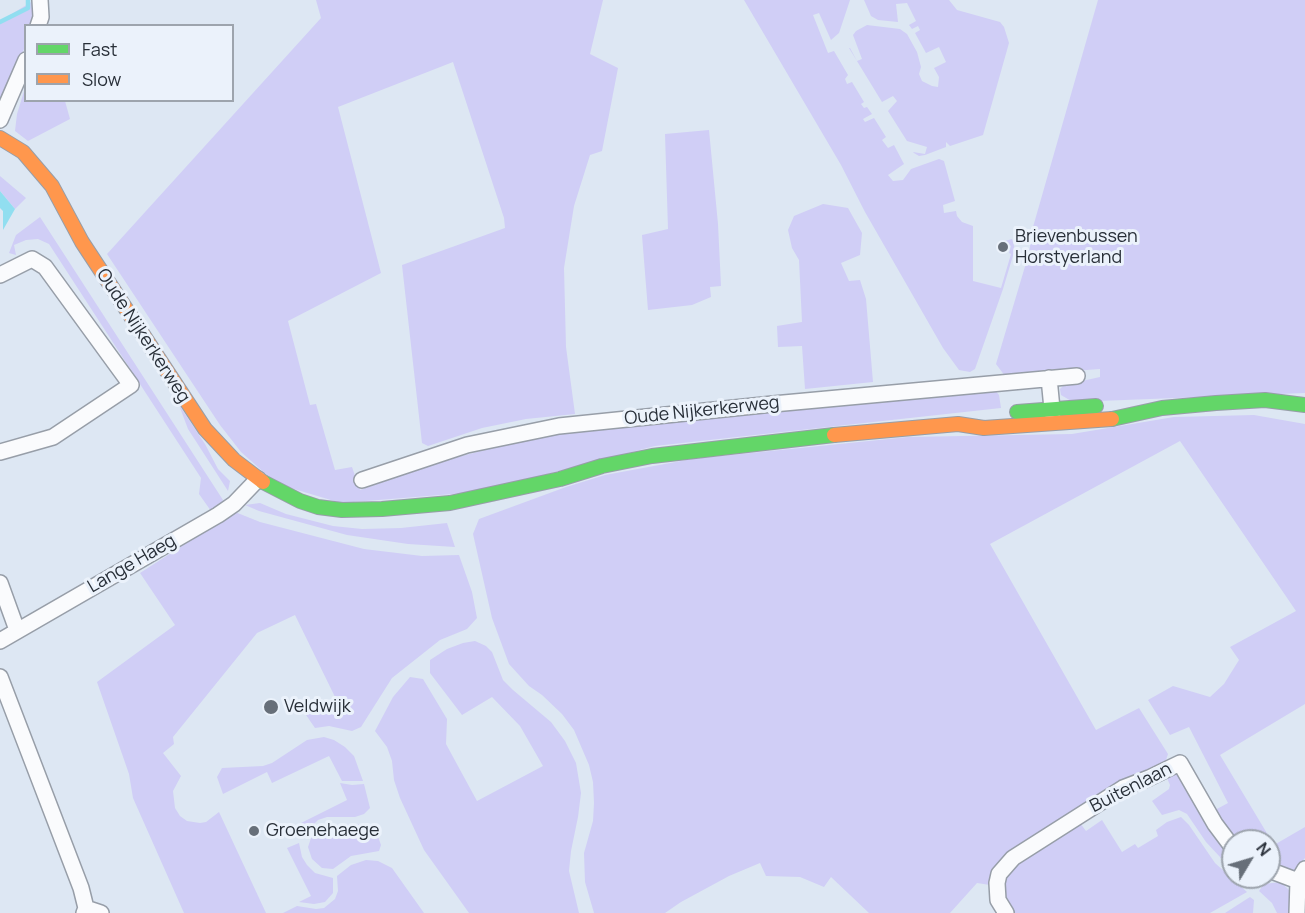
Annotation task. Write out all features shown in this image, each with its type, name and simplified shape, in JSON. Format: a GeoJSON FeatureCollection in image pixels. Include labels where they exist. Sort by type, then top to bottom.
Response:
{"type":"FeatureCollection","features":[{"type":"Feature","properties":{"kind":"street"},"geometry":{"type":"LineString","coordinates":[[39,24],[41,17],[40,0]]}},
{"type":"Feature","properties":{"kind":"street"},"geometry":{"type":"LineString","coordinates":[[0,120],[24,65]]}},
{"type":"Feature","properties":{"kind":"street","name":"Oude Nijkerkerweg"},"geometry":{"type":"LineString","coordinates":[[0,138],[23,152],[52,186],[82,242],[205,429],[234,460],[251,487],[318,507],[342,510],[382,509],[450,503],[652,456],[837,435],[958,424],[984,428],[1053,417],[1110,419],[1162,408],[1265,400],[1305,405]]}},
{"type":"Feature","properties":{"kind":"street","name":"Oude Nijkerkerweg"},"geometry":{"type":"LineString","coordinates":[[0,154],[23,170],[82,242]]}},
{"type":"Feature","properties":{"kind":"street"},"geometry":{"type":"LineString","coordinates":[[0,275],[32,259],[45,267],[131,385],[53,437],[0,452]]}},
{"type":"Feature","properties":{"kind":"street","name":"Oude Nijkerkerweg"},"geometry":{"type":"LineString","coordinates":[[362,480],[468,445],[559,426],[1077,376]]}},
{"type":"Feature","properties":{"kind":"street"},"geometry":{"type":"LineString","coordinates":[[1049,378],[1053,417]]}},
{"type":"Feature","properties":{"kind":"street","name":"Oude Nijkerkerweg"},"geometry":{"type":"LineString","coordinates":[[205,429],[214,454],[226,471]]}},
{"type":"Feature","properties":{"kind":"street","name":"Oude Nijkerkerweg"},"geometry":{"type":"LineString","coordinates":[[435,518],[492,508],[560,479]]}},
{"type":"Feature","properties":{"kind":"street","name":"Lange Haeg"},"geometry":{"type":"LineString","coordinates":[[0,641],[218,515],[251,487]]}},
{"type":"Feature","properties":{"kind":"street"},"geometry":{"type":"LineString","coordinates":[[285,509],[340,524],[405,521]]}},
{"type":"Feature","properties":{"kind":"street"},"geometry":{"type":"LineString","coordinates":[[0,583],[17,630]]}},
{"type":"Feature","properties":{"kind":"street"},"geometry":{"type":"LineString","coordinates":[[0,677],[81,888],[85,911],[101,913]]}},
{"type":"Feature","properties":{"kind":"street","name":"Buitenlaan"},"geometry":{"type":"LineString","coordinates":[[1006,913],[998,900],[999,874],[1013,858],[1123,788],[1180,762],[1221,832]]}},
{"type":"Feature","properties":{"kind":"street"},"geometry":{"type":"LineString","coordinates":[[1281,872],[1301,875],[1296,893],[1297,913]]}},
{"type":"Feature","properties":{"kind":"shaded area"},"geometry":{"type":"Polygon","coordinates":[[[316,0],[603,0],[590,54],[618,68],[602,151],[590,155],[574,206],[564,268],[566,347],[575,414],[526,419],[482,428],[428,446],[422,443],[402,265],[505,228],[504,218],[453,62],[338,107],[381,273],[288,321],[310,405],[316,404],[335,470],[352,467],[360,490],[446,460],[555,432],[994,389],[999,395],[1001,408],[655,446],[478,492],[341,503],[277,484],[241,452],[220,425],[107,254],[321,18],[316,0]]]}},
{"type":"Feature","properties":{"kind":"shaded area"},"geometry":{"type":"Polygon","coordinates":[[[744,0],[850,0],[839,33],[831,40],[819,13],[813,15],[828,53],[834,51],[848,75],[845,79],[847,84],[852,82],[864,102],[861,104],[864,108],[867,107],[872,114],[863,119],[865,122],[874,118],[886,137],[882,140],[888,148],[894,145],[904,164],[888,175],[893,181],[903,180],[911,169],[939,159],[944,161],[955,201],[943,205],[944,213],[956,211],[962,222],[973,226],[973,281],[1001,288],[1011,254],[1009,253],[1011,246],[1005,241],[1012,239],[1015,249],[975,369],[970,372],[959,370],[943,348],[865,212],[841,165],[744,0]]]}},
{"type":"Feature","properties":{"kind":"shaded area"},"geometry":{"type":"Polygon","coordinates":[[[864,0],[949,0],[957,10],[1000,22],[1009,43],[983,135],[950,146],[946,142],[946,147],[925,155],[919,156],[913,152],[925,154],[927,147],[907,141],[888,111],[897,101],[893,96],[882,102],[849,48],[857,61],[862,59],[853,35],[867,25],[900,29],[907,34],[917,52],[922,81],[932,86],[938,87],[939,77],[934,68],[946,62],[939,47],[926,53],[915,33],[920,30],[918,26],[912,29],[909,25],[916,21],[907,3],[896,4],[898,22],[878,20],[871,16],[864,0]]]}},
{"type":"Feature","properties":{"kind":"shaded area"},"geometry":{"type":"Polygon","coordinates":[[[1098,0],[1305,0],[1305,393],[1073,402],[1061,395],[1060,389],[1064,385],[1100,377],[1100,369],[1005,376],[996,364],[1029,253],[1033,227],[1098,0]]]}},
{"type":"Feature","properties":{"kind":"shaded area"},"geometry":{"type":"Polygon","coordinates":[[[33,1],[32,24],[24,24],[24,49],[0,103],[0,21],[33,1]]]}},
{"type":"Feature","properties":{"kind":"shaded area"},"geometry":{"type":"Polygon","coordinates":[[[24,91],[24,102],[65,102],[70,119],[28,141],[15,131],[17,114],[24,91]]]}},
{"type":"Feature","properties":{"kind":"shaded area"},"geometry":{"type":"Polygon","coordinates":[[[709,130],[721,286],[710,287],[711,297],[692,305],[648,310],[642,235],[668,229],[665,134],[709,130]]]}},
{"type":"Feature","properties":{"kind":"shaded area"},"geometry":{"type":"Polygon","coordinates":[[[0,176],[26,198],[15,209],[0,191],[0,176]]]}},
{"type":"Feature","properties":{"kind":"shaded area"},"geometry":{"type":"Polygon","coordinates":[[[0,191],[15,209],[3,230],[3,211],[0,208],[0,191]]]}},
{"type":"Feature","properties":{"kind":"shaded area"},"geometry":{"type":"Polygon","coordinates":[[[823,204],[848,208],[862,233],[860,255],[841,263],[849,281],[860,280],[866,299],[873,382],[805,389],[802,346],[778,347],[777,326],[802,322],[799,260],[792,248],[788,230],[794,216],[823,204]]]}},
{"type":"Feature","properties":{"kind":"shaded area"},"geometry":{"type":"Polygon","coordinates":[[[40,217],[223,500],[221,505],[211,511],[199,494],[201,478],[49,244],[38,239],[26,240],[14,245],[16,255],[9,253],[16,235],[40,217]]]}},
{"type":"Feature","properties":{"kind":"shaded area"},"geometry":{"type":"Polygon","coordinates":[[[179,405],[205,444],[218,469],[230,481],[228,491],[188,429],[179,405]]]}},
{"type":"Feature","properties":{"kind":"shaded area"},"geometry":{"type":"Polygon","coordinates":[[[1254,415],[1305,424],[1305,704],[1220,755],[1264,829],[1229,829],[1215,810],[1228,803],[1189,727],[1170,735],[1148,700],[1173,686],[1210,697],[1224,684],[1239,660],[1230,647],[1296,611],[1180,441],[990,544],[1096,730],[1139,708],[1168,754],[1165,763],[1119,784],[990,885],[977,883],[950,913],[869,913],[831,877],[824,887],[800,877],[766,876],[760,863],[729,876],[665,913],[594,913],[585,882],[584,853],[593,821],[593,782],[589,765],[574,730],[562,714],[529,686],[509,664],[492,618],[473,534],[479,519],[605,475],[692,459],[908,437],[1072,434],[1174,417],[1254,415]]]}},
{"type":"Feature","properties":{"kind":"shaded area"},"geometry":{"type":"Polygon","coordinates":[[[260,503],[286,514],[333,526],[362,529],[401,528],[447,523],[455,547],[408,544],[347,535],[259,511],[245,505],[260,503]]]}},
{"type":"Feature","properties":{"kind":"shaded area"},"geometry":{"type":"Polygon","coordinates":[[[235,512],[260,522],[364,549],[422,556],[459,555],[472,592],[477,618],[467,629],[440,640],[392,678],[361,727],[352,731],[329,726],[315,728],[306,715],[336,699],[295,615],[257,633],[173,737],[174,744],[163,753],[181,776],[173,791],[175,808],[180,816],[187,821],[200,823],[206,822],[219,812],[266,913],[184,913],[133,798],[129,774],[97,682],[175,625],[140,573],[235,512]]]}},
{"type":"Feature","properties":{"kind":"shaded area"},"geometry":{"type":"Polygon","coordinates":[[[475,641],[492,652],[503,680],[551,722],[565,741],[576,763],[581,793],[569,871],[579,913],[469,913],[424,850],[400,798],[387,747],[375,731],[393,697],[410,677],[423,679],[447,719],[446,744],[477,801],[543,766],[520,726],[492,697],[462,715],[430,673],[430,660],[447,649],[475,641]]]}},
{"type":"Feature","properties":{"kind":"shaded area"},"geometry":{"type":"Polygon","coordinates":[[[324,737],[334,740],[354,756],[363,781],[342,781],[329,756],[272,783],[267,772],[223,794],[217,777],[222,768],[263,766],[272,763],[307,740],[324,737]]]}},
{"type":"Feature","properties":{"kind":"shaded area"},"geometry":{"type":"Polygon","coordinates":[[[1179,774],[1221,845],[1221,858],[1206,842],[1187,814],[1179,810],[1162,815],[1152,801],[1169,789],[1170,785],[1166,776],[1179,774]]]}},
{"type":"Feature","properties":{"kind":"shaded area"},"geometry":{"type":"Polygon","coordinates":[[[340,783],[364,784],[370,808],[364,814],[355,817],[327,817],[318,820],[305,833],[299,824],[347,800],[340,783]]]}},
{"type":"Feature","properties":{"kind":"shaded area"},"geometry":{"type":"Polygon","coordinates":[[[1181,817],[1189,825],[1221,868],[1221,889],[1244,889],[1247,892],[1210,913],[1012,913],[1006,905],[1003,876],[1008,868],[1080,823],[1086,831],[1102,820],[1122,852],[1135,844],[1138,848],[1158,836],[1156,830],[1167,822],[1181,817]]]}},
{"type":"Feature","properties":{"kind":"shaded area"},"geometry":{"type":"Polygon","coordinates":[[[368,824],[375,828],[381,845],[379,851],[351,856],[333,869],[322,868],[312,859],[308,847],[316,830],[328,825],[368,824]]]}},
{"type":"Feature","properties":{"kind":"shaded area"},"geometry":{"type":"Polygon","coordinates":[[[1305,827],[1305,858],[1294,871],[1281,866],[1281,841],[1305,827]]]}},
{"type":"Feature","properties":{"kind":"shaded area"},"geometry":{"type":"Polygon","coordinates":[[[299,843],[302,857],[307,865],[315,873],[333,878],[333,893],[325,902],[314,904],[299,902],[311,896],[287,848],[299,843]]]}},
{"type":"Feature","properties":{"kind":"shaded area"},"geometry":{"type":"Polygon","coordinates":[[[366,860],[378,861],[392,868],[424,913],[283,913],[297,906],[324,908],[335,899],[338,891],[337,876],[351,865],[366,860]]]}},
{"type":"Feature","properties":{"kind":"shaded area"},"geometry":{"type":"Polygon","coordinates":[[[1281,882],[1290,891],[1290,913],[1277,913],[1272,903],[1259,891],[1260,889],[1281,889],[1281,882]]]}},
{"type":"Feature","properties":{"kind":"shaded area"},"geometry":{"type":"Polygon","coordinates":[[[1250,897],[1254,900],[1253,913],[1225,913],[1250,897]]]}},
{"type":"Feature","properties":{"kind":"waterway"},"geometry":{"type":"LineString","coordinates":[[0,22],[28,8],[28,0]]}},
{"type":"Feature","properties":{"kind":"traffic: fast"},"geometry":{"type":"LineString","coordinates":[[1112,419],[1162,408],[1216,403],[1265,400],[1305,405]]}},
{"type":"Feature","properties":{"kind":"traffic: fast"},"geometry":{"type":"LineString","coordinates":[[1017,412],[1096,406]]}},
{"type":"Feature","properties":{"kind":"traffic: fast"},"geometry":{"type":"LineString","coordinates":[[263,482],[300,501],[318,507],[342,510],[382,509],[450,503],[652,456],[834,435]]}},
{"type":"Feature","properties":{"kind":"traffic: slow"},"geometry":{"type":"LineString","coordinates":[[0,138],[23,152],[52,186],[82,242],[205,429],[234,460],[263,482]]}},
{"type":"Feature","properties":{"kind":"traffic: slow"},"geometry":{"type":"LineString","coordinates":[[834,435],[958,424],[984,428],[1112,419]]}},
{"type":"Feature","properties":{"kind":"place","name":"Brievenbussen Horstyerland"},"geometry":{"type":"Point","coordinates":[1003,247]}},
{"type":"Feature","properties":{"kind":"place","name":"Veldwijk"},"geometry":{"type":"Point","coordinates":[271,707]}},
{"type":"Feature","properties":{"kind":"place","name":"Groenehaege"},"geometry":{"type":"Point","coordinates":[254,831]}}]}
